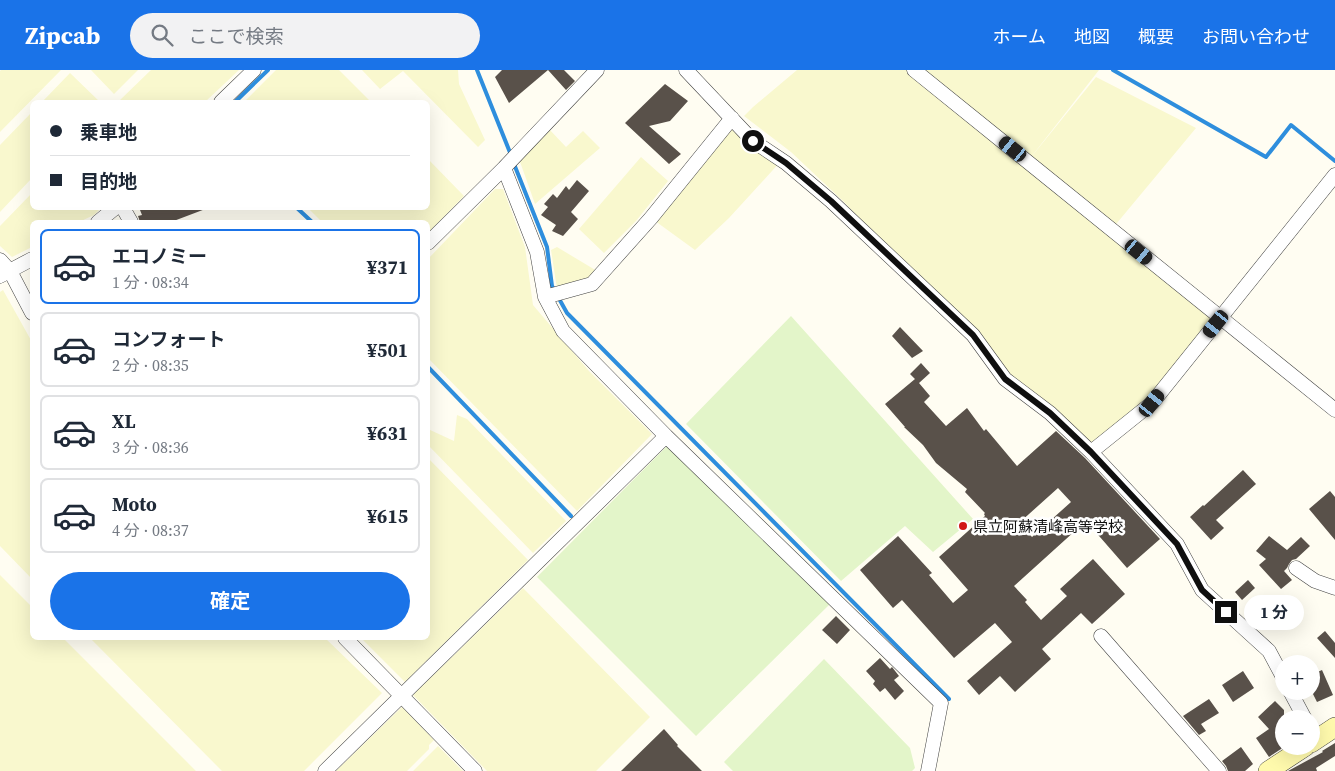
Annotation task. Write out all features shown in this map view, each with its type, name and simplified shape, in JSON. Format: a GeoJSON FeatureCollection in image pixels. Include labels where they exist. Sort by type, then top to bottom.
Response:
{"type":"FeatureCollection","features":[{"type":"Feature","properties":{"kind":"main road"},"geometry":{"type":"LineString","coordinates":[[1320,734],[1335,727]]}},
{"type":"Feature","properties":{"kind":"main road"},"geometry":{"type":"LineString","coordinates":[[1268,771],[1290,755]]}},
{"type":"Feature","properties":{"kind":"street"},"geometry":{"type":"LineString","coordinates":[[223,100],[254,70]]}},
{"type":"Feature","properties":{"kind":"street"},"geometry":{"type":"LineString","coordinates":[[430,241],[504,168],[597,70]]}},
{"type":"Feature","properties":{"kind":"street"},"geometry":{"type":"LineString","coordinates":[[686,70],[753,141],[786,163],[831,201],[973,335],[1005,379],[1050,413],[1091,452],[1177,544],[1202,590],[1269,651],[1275,662]]}},
{"type":"Feature","properties":{"kind":"street"},"geometry":{"type":"LineString","coordinates":[[914,70],[1335,410]]}},
{"type":"Feature","properties":{"kind":"street"},"geometry":{"type":"LineString","coordinates":[[545,297],[592,284],[651,218],[732,118]]}},
{"type":"Feature","properties":{"kind":"street"},"geometry":{"type":"LineString","coordinates":[[504,168],[537,252],[545,297],[563,332],[666,436],[941,703],[928,771]]}},
{"type":"Feature","properties":{"kind":"street"},"geometry":{"type":"LineString","coordinates":[[1091,452],[1152,403],[1335,175]]}},
{"type":"Feature","properties":{"kind":"street"},"geometry":{"type":"LineString","coordinates":[[100,220],[113,210]]}},
{"type":"Feature","properties":{"kind":"street"},"geometry":{"type":"LineString","coordinates":[[0,260],[5,274],[30,310]]}},
{"type":"Feature","properties":{"kind":"street"},"geometry":{"type":"LineString","coordinates":[[5,274],[30,260]]}},
{"type":"Feature","properties":{"kind":"street"},"geometry":{"type":"LineString","coordinates":[[325,771],[666,436]]}},
{"type":"Feature","properties":{"kind":"street"},"geometry":{"type":"LineString","coordinates":[[1296,568],[1314,581],[1335,588]]}},
{"type":"Feature","properties":{"kind":"street"},"geometry":{"type":"LineString","coordinates":[[1102,636],[1219,771]]}},
{"type":"Feature","properties":{"kind":"street"},"geometry":{"type":"LineString","coordinates":[[347,640],[475,771]]}},
{"type":"Feature","properties":{"kind":"green space"},"geometry":{"type":"Polygon","coordinates":[[[1,70],[61,70],[0,132],[1,70]]]}},
{"type":"Feature","properties":{"kind":"green space"},"geometry":{"type":"Polygon","coordinates":[[[91,70],[138,70],[114,94],[91,70]]]}},
{"type":"Feature","properties":{"kind":"green space"},"geometry":{"type":"Polygon","coordinates":[[[151,70],[239,70],[207,100],[120,100],[151,70]]]}},
{"type":"Feature","properties":{"kind":"green space"},"geometry":{"type":"Polygon","coordinates":[[[276,70],[339,70],[369,100],[246,100],[276,70]]]}},
{"type":"Feature","properties":{"kind":"green space"},"geometry":{"type":"Polygon","coordinates":[[[362,70],[458,70],[459,84],[485,140],[478,147],[403,71],[380,89],[362,70]]]}},
{"type":"Feature","properties":{"kind":"green space"},"geometry":{"type":"Polygon","coordinates":[[[797,70],[1099,70],[1028,161],[1096,77],[1196,128],[1112,229],[1221,318],[1147,407],[1086,449],[980,346],[843,201],[791,152],[744,116],[797,70]]]}},
{"type":"Feature","properties":{"kind":"green space"},"geometry":{"type":"Polygon","coordinates":[[[70,73],[98,100],[44,100],[70,73]]]}},
{"type":"Feature","properties":{"kind":"green space"},"geometry":{"type":"Polygon","coordinates":[[[30,114],[30,180],[0,212],[0,145],[30,114]]]}},
{"type":"Feature","properties":{"kind":"green space"},"geometry":{"type":"Polygon","coordinates":[[[726,125],[782,160],[729,218],[695,250],[651,218],[726,125]]]}},
{"type":"Feature","properties":{"kind":"green space"},"geometry":{"type":"Polygon","coordinates":[[[549,129],[566,147],[583,131],[600,148],[535,204],[519,159],[549,129]]]}},
{"type":"Feature","properties":{"kind":"green space"},"geometry":{"type":"Polygon","coordinates":[[[641,157],[668,181],[636,221],[604,253],[579,229],[641,157]]]}},
{"type":"Feature","properties":{"kind":"green space"},"geometry":{"type":"Polygon","coordinates":[[[430,161],[464,196],[430,231],[430,220],[320,220],[310,210],[430,210],[430,161]]]}},
{"type":"Feature","properties":{"kind":"green space"},"geometry":{"type":"Polygon","coordinates":[[[495,189],[503,189],[525,247],[533,305],[589,371],[652,434],[577,511],[430,360],[430,257],[495,189]]]}},
{"type":"Feature","properties":{"kind":"green space"},"geometry":{"type":"Polygon","coordinates":[[[30,195],[30,210],[99,210],[94,215],[83,220],[30,220],[30,248],[12,257],[0,246],[0,226],[30,195]]]}},
{"type":"Feature","properties":{"kind":"green space"},"geometry":{"type":"Polygon","coordinates":[[[557,247],[597,271],[589,279],[557,289],[551,250],[557,247]]]}},
{"type":"Feature","properties":{"kind":"green space"},"geometry":{"type":"Polygon","coordinates":[[[3,290],[30,338],[30,577],[0,546],[0,292],[3,290]]]}},
{"type":"Feature","properties":{"kind":"green space"},"geometry":{"type":"Polygon","coordinates":[[[791,316],[973,519],[933,552],[905,526],[841,581],[686,424],[791,316]]]}},
{"type":"Feature","properties":{"kind":"green space"},"geometry":{"type":"Polygon","coordinates":[[[457,415],[467,419],[566,521],[533,553],[430,447],[430,430],[454,441],[457,415]]]}},
{"type":"Feature","properties":{"kind":"green space"},"geometry":{"type":"Polygon","coordinates":[[[667,446],[830,604],[696,736],[537,577],[667,446]]]}},
{"type":"Feature","properties":{"kind":"green space"},"geometry":{"type":"Polygon","coordinates":[[[430,460],[528,560],[405,682],[363,640],[430,640],[430,460]]]}},
{"type":"Feature","properties":{"kind":"green space"},"geometry":{"type":"Polygon","coordinates":[[[0,575],[30,605],[30,640],[65,640],[196,771],[0,771],[0,575]]]}},
{"type":"Feature","properties":{"kind":"green space"},"geometry":{"type":"Polygon","coordinates":[[[523,588],[650,717],[596,771],[487,771],[413,695],[523,588]]]}},
{"type":"Feature","properties":{"kind":"green space"},"geometry":{"type":"Polygon","coordinates":[[[92,640],[327,640],[382,693],[304,771],[222,771],[92,640]]]}},
{"type":"Feature","properties":{"kind":"green space"},"geometry":{"type":"Polygon","coordinates":[[[824,659],[910,748],[915,768],[912,771],[733,771],[724,762],[824,659]]]}},
{"type":"Feature","properties":{"kind":"green space"},"geometry":{"type":"Polygon","coordinates":[[[402,707],[434,740],[429,745],[429,749],[407,771],[336,771],[402,707]]]}},
{"type":"Feature","properties":{"kind":"green space"},"geometry":{"type":"Polygon","coordinates":[[[438,746],[463,771],[413,771],[438,746]]]}},
{"type":"Feature","properties":{"kind":"building"},"geometry":{"type":"Polygon","coordinates":[[[502,70],[548,70],[509,103],[495,77],[502,70]]]}},
{"type":"Feature","properties":{"kind":"building"},"geometry":{"type":"Polygon","coordinates":[[[548,70],[564,70],[575,81],[566,90],[548,70]]]}},
{"type":"Feature","properties":{"kind":"building"},"geometry":{"type":"Polygon","coordinates":[[[665,84],[688,101],[670,121],[649,126],[681,154],[669,164],[625,123],[665,84]]]}},
{"type":"Feature","properties":{"kind":"building"},"geometry":{"type":"Polygon","coordinates":[[[577,180],[589,191],[571,212],[578,219],[563,236],[552,231],[556,225],[541,215],[548,207],[544,204],[553,194],[557,198],[566,186],[569,190],[577,180]]]}},
{"type":"Feature","properties":{"kind":"building"},"geometry":{"type":"Polygon","coordinates":[[[140,210],[203,210],[176,220],[139,220],[138,216],[142,215],[140,210]]]}},
{"type":"Feature","properties":{"kind":"building"},"geometry":{"type":"Polygon","coordinates":[[[900,327],[923,351],[912,358],[892,336],[900,327]]]}},
{"type":"Feature","properties":{"kind":"building"},"geometry":{"type":"Polygon","coordinates":[[[921,363],[930,373],[919,383],[930,396],[924,402],[946,426],[967,408],[984,431],[986,429],[1017,466],[1056,431],[1085,458],[1160,539],[1127,568],[1086,521],[1014,586],[1041,620],[1067,596],[1060,589],[1093,559],[1125,594],[1092,624],[1081,613],[1042,649],[1051,659],[1015,692],[1000,676],[979,695],[967,681],[1012,642],[995,623],[954,658],[902,600],[893,608],[860,570],[898,536],[932,573],[929,575],[953,603],[968,590],[939,557],[985,516],[985,513],[965,492],[967,489],[936,463],[923,445],[904,427],[885,404],[915,379],[910,374],[921,363]],[[1058,488],[1019,523],[1032,537],[1071,502],[1058,488]]]}},
{"type":"Feature","properties":{"kind":"building"},"geometry":{"type":"Polygon","coordinates":[[[1243,470],[1256,484],[1216,520],[1224,528],[1211,540],[1190,517],[1243,470]]]}},
{"type":"Feature","properties":{"kind":"building"},"geometry":{"type":"Polygon","coordinates":[[[1330,491],[1335,497],[1335,540],[1309,509],[1330,491]]]}},
{"type":"Feature","properties":{"kind":"building"},"geometry":{"type":"Polygon","coordinates":[[[1269,536],[1287,550],[1301,537],[1310,546],[1296,559],[1292,560],[1284,571],[1292,580],[1281,589],[1259,565],[1266,559],[1256,551],[1269,536]]]}},
{"type":"Feature","properties":{"kind":"building"},"geometry":{"type":"Polygon","coordinates":[[[1248,580],[1255,588],[1242,600],[1235,592],[1248,580]]]}},
{"type":"Feature","properties":{"kind":"building"},"geometry":{"type":"Polygon","coordinates":[[[836,616],[850,630],[837,644],[822,630],[836,616]]]}},
{"type":"Feature","properties":{"kind":"building"},"geometry":{"type":"Polygon","coordinates":[[[1325,631],[1335,643],[1335,658],[1317,638],[1325,631]]]}},
{"type":"Feature","properties":{"kind":"building"},"geometry":{"type":"Polygon","coordinates":[[[880,658],[890,669],[892,667],[899,676],[894,680],[904,691],[895,700],[885,688],[880,692],[873,684],[875,681],[866,671],[880,658]]]}},
{"type":"Feature","properties":{"kind":"building"},"geometry":{"type":"Polygon","coordinates":[[[1322,670],[1333,695],[1317,702],[1316,700],[1320,700],[1320,671],[1322,670]]]}},
{"type":"Feature","properties":{"kind":"building"},"geometry":{"type":"Polygon","coordinates":[[[1243,671],[1254,688],[1233,702],[1222,685],[1243,671]]]}},
{"type":"Feature","properties":{"kind":"building"},"geometry":{"type":"Polygon","coordinates":[[[1209,699],[1219,713],[1201,724],[1206,731],[1199,735],[1183,716],[1209,699]]]}},
{"type":"Feature","properties":{"kind":"building"},"geometry":{"type":"Polygon","coordinates":[[[1275,701],[1284,710],[1275,710],[1275,753],[1269,757],[1256,738],[1269,729],[1258,717],[1275,701]]]}},
{"type":"Feature","properties":{"kind":"building"},"geometry":{"type":"Polygon","coordinates":[[[664,729],[677,746],[702,771],[621,771],[664,729]]]}},
{"type":"Feature","properties":{"kind":"building"},"geometry":{"type":"Polygon","coordinates":[[[1335,743],[1335,756],[1316,768],[1317,771],[1288,771],[1320,755],[1322,751],[1335,743]]]}},
{"type":"Feature","properties":{"kind":"building"},"geometry":{"type":"Polygon","coordinates":[[[1241,747],[1253,764],[1245,771],[1228,771],[1222,761],[1241,747]]]}},
{"type":"Feature","properties":{"kind":"waterway"},"geometry":{"type":"LineString","coordinates":[[237,100],[268,70]]}},
{"type":"Feature","properties":{"kind":"waterway"},"geometry":{"type":"LineString","coordinates":[[477,70],[511,155]]}},
{"type":"Feature","properties":{"kind":"waterway"},"geometry":{"type":"LineString","coordinates":[[1113,70],[1266,157],[1291,125],[1335,161]]}},
{"type":"Feature","properties":{"kind":"waterway"},"geometry":{"type":"LineString","coordinates":[[514,164],[547,247],[552,286],[567,313],[949,699]]}},
{"type":"Feature","properties":{"kind":"waterway"},"geometry":{"type":"LineString","coordinates":[[299,210],[310,220]]}},
{"type":"Feature","properties":{"kind":"waterway"},"geometry":{"type":"LineString","coordinates":[[430,369],[571,516]]}},
{"type":"Feature","properties":{"kind":"place","name":"県立阿蘇清峰高等学校"},"geometry":{"type":"Point","coordinates":[963,526]}},
{"type":"Feature","properties":{"kind":"route"},"geometry":{"type":"LineString","coordinates":[[753,141],[786,163],[831,201],[973,335],[1005,379],[1050,413],[1091,452],[1177,544],[1202,590],[1226,612]]}}]}
